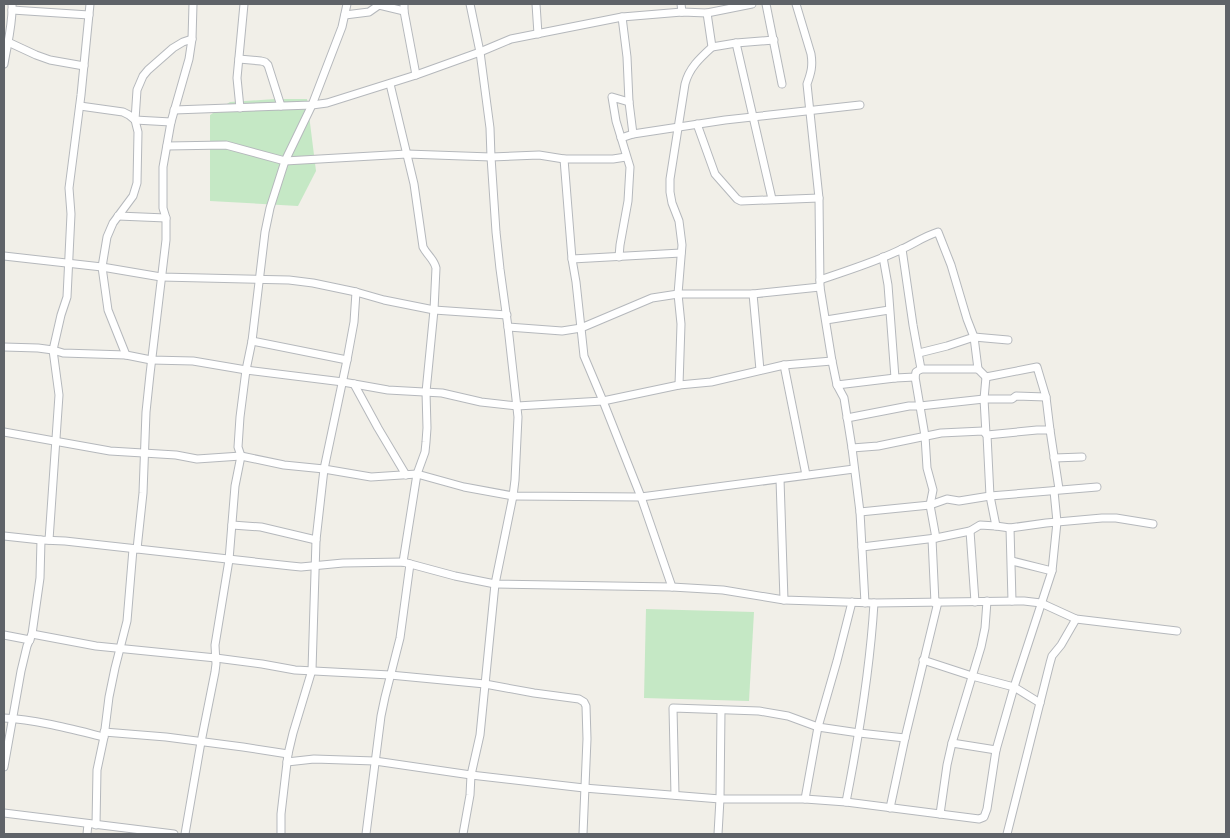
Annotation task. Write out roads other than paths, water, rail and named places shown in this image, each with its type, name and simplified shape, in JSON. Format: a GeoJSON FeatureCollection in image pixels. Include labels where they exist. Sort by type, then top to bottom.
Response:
{"type":"FeatureCollection","features":[{"type":"Feature","properties":{"kind":"street"},"geometry":{"type":"LineString","coordinates":[[4,768],[21,671],[31,637],[45,540],[59,395],[53,350],[67,297],[71,214],[69,188],[80,106],[90,4]]}},
{"type":"Feature","properties":{"kind":"street"},"geometry":{"type":"LineString","coordinates":[[87,834],[92,824],[97,770],[109,696],[127,621],[135,549],[144,493],[146,412],[166,240],[166,218],[163,208],[162,187],[164,167],[171,122],[192,39],[193,4]]}},
{"type":"Feature","properties":{"kind":"street"},"geometry":{"type":"LineString","coordinates":[[240,108],[237,78],[244,4]]}},
{"type":"Feature","properties":{"kind":"street"},"geometry":{"type":"LineString","coordinates":[[185,834],[200,742],[215,672],[215,644],[229,560],[235,486],[241,456],[238,446],[240,416],[252,341],[265,232],[270,208],[285,162],[312,105],[342,27],[347,4]]}},
{"type":"Feature","properties":{"kind":"street"},"geometry":{"type":"LineString","coordinates":[[463,834],[470,795],[471,775],[480,735],[495,584],[513,496],[518,417],[497,241],[490,157],[490,128],[480,52],[470,4]]}},
{"type":"Feature","properties":{"kind":"street"},"geometry":{"type":"LineString","coordinates":[[536,4],[538,34]]}},
{"type":"Feature","properties":{"kind":"street"},"geometry":{"type":"LineString","coordinates":[[681,4],[682,12]]}},
{"type":"Feature","properties":{"kind":"street"},"geometry":{"type":"LineString","coordinates":[[174,110],[327,103],[416,75],[511,39],[622,17],[682,12],[708,14],[752,4]]}},
{"type":"Feature","properties":{"kind":"street"},"geometry":{"type":"LineString","coordinates":[[766,4],[782,84]]}},
{"type":"Feature","properties":{"kind":"street"},"geometry":{"type":"LineString","coordinates":[[796,4],[812,60],[812,68],[807,84],[819,198],[820,283],[832,361],[838,385],[844,398],[852,448],[860,512],[865,603]]}},
{"type":"Feature","properties":{"kind":"street"},"geometry":{"type":"LineString","coordinates":[[345,15],[369,12],[379,5],[404,7],[416,75]]}},
{"type":"Feature","properties":{"kind":"street"},"geometry":{"type":"LineString","coordinates":[[4,64],[12,7],[89,15]]}},
{"type":"Feature","properties":{"kind":"street"},"geometry":{"type":"LineString","coordinates":[[708,14],[712,46]]}},
{"type":"Feature","properties":{"kind":"street"},"geometry":{"type":"LineString","coordinates":[[622,17],[633,134]]}},
{"type":"Feature","properties":{"kind":"street"},"geometry":{"type":"LineString","coordinates":[[126,355],[108,310],[102,267],[107,237],[113,223],[133,196],[136,184],[138,132],[136,120],[138,90],[143,76],[173,48],[192,39]]}},
{"type":"Feature","properties":{"kind":"street"},"geometry":{"type":"LineString","coordinates":[[679,385],[681,324],[678,294],[682,245],[679,221],[673,207],[670,192],[670,179],[684,84],[695,63],[712,46],[774,40]]}},
{"type":"Feature","properties":{"kind":"street"},"geometry":{"type":"LineString","coordinates":[[8,42],[50,60],[84,66]]}},
{"type":"Feature","properties":{"kind":"street"},"geometry":{"type":"LineString","coordinates":[[736,43],[772,199]]}},
{"type":"Feature","properties":{"kind":"street"},"geometry":{"type":"LineString","coordinates":[[239,58],[261,61],[268,65],[281,106]]}},
{"type":"Feature","properties":{"kind":"street"},"geometry":{"type":"LineString","coordinates":[[366,834],[381,716],[400,638],[417,474],[425,452],[427,428],[426,392],[436,268],[435,262],[423,247],[408,154],[390,84]]}},
{"type":"Feature","properties":{"kind":"street"},"geometry":{"type":"LineString","coordinates":[[619,257],[628,201],[630,164],[626,157],[616,121],[612,97],[629,102]]}},
{"type":"Feature","properties":{"kind":"street"},"geometry":{"type":"LineString","coordinates":[[621,138],[678,126],[860,105]]}},
{"type":"Feature","properties":{"kind":"street"},"geometry":{"type":"LineString","coordinates":[[80,106],[123,112],[136,120],[171,122]]}},
{"type":"Feature","properties":{"kind":"street"},"geometry":{"type":"LineString","coordinates":[[697,124],[715,174],[737,199],[745,202],[772,199],[819,198]]}},
{"type":"Feature","properties":{"kind":"street"},"geometry":{"type":"LineString","coordinates":[[167,146],[226,145],[285,162],[408,154],[490,157],[539,156],[564,159],[613,159],[626,157]]}},
{"type":"Feature","properties":{"kind":"street"},"geometry":{"type":"LineString","coordinates":[[564,159],[572,259],[584,356],[641,497],[672,587]]}},
{"type":"Feature","properties":{"kind":"street"},"geometry":{"type":"LineString","coordinates":[[118,216],[166,218]]}},
{"type":"Feature","properties":{"kind":"street"},"geometry":{"type":"LineString","coordinates":[[508,327],[562,331],[581,328],[652,298],[678,294],[752,294],[820,283],[938,232],[952,265],[974,337],[978,369],[986,377]]}},
{"type":"Feature","properties":{"kind":"street"},"geometry":{"type":"LineString","coordinates":[[902,249],[921,369]]}},
{"type":"Feature","properties":{"kind":"street"},"geometry":{"type":"LineString","coordinates":[[572,259],[681,253]]}},
{"type":"Feature","properties":{"kind":"street"},"geometry":{"type":"LineString","coordinates":[[4,256],[102,267],[161,277],[289,280],[313,283],[434,310],[507,315]]}},
{"type":"Feature","properties":{"kind":"street"},"geometry":{"type":"LineString","coordinates":[[883,257],[888,285],[895,378]]}},
{"type":"Feature","properties":{"kind":"street"},"geometry":{"type":"LineString","coordinates":[[280,834],[288,758],[293,733],[312,670],[316,540],[324,469],[354,322],[356,292]]}},
{"type":"Feature","properties":{"kind":"street"},"geometry":{"type":"LineString","coordinates":[[752,294],[760,370]]}},
{"type":"Feature","properties":{"kind":"street"},"geometry":{"type":"LineString","coordinates":[[826,320],[889,310]]}},
{"type":"Feature","properties":{"kind":"street"},"geometry":{"type":"LineString","coordinates":[[918,353],[974,337],[1008,340]]}},
{"type":"Feature","properties":{"kind":"street"},"geometry":{"type":"LineString","coordinates":[[252,341],[347,360]]}},
{"type":"Feature","properties":{"kind":"street"},"geometry":{"type":"LineString","coordinates":[[4,347],[38,348],[64,353],[126,355],[151,360],[193,361],[388,390],[451,395],[481,402],[517,406],[603,401],[679,385],[711,382],[784,365],[832,361]]}},
{"type":"Feature","properties":{"kind":"street"},"geometry":{"type":"LineString","coordinates":[[784,365],[806,476]]}},
{"type":"Feature","properties":{"kind":"street"},"geometry":{"type":"LineString","coordinates":[[4,718],[13,718],[104,735],[166,737],[243,747],[288,758],[375,761],[471,775],[584,788],[720,799],[805,799],[846,802],[979,819],[984,816],[996,750],[1014,687],[1052,572],[1057,522],[1054,458],[1046,397],[1037,367],[986,377]]}},
{"type":"Feature","properties":{"kind":"street"},"geometry":{"type":"LineString","coordinates":[[890,808],[936,602],[934,538],[930,504],[933,490],[927,468],[925,436],[914,377],[916,372],[921,369],[978,369]]}},
{"type":"Feature","properties":{"kind":"street"},"geometry":{"type":"LineString","coordinates":[[838,385],[914,377]]}},
{"type":"Feature","properties":{"kind":"street"},"geometry":{"type":"LineString","coordinates":[[986,377],[984,399],[990,496],[996,526]]}},
{"type":"Feature","properties":{"kind":"street"},"geometry":{"type":"LineString","coordinates":[[354,384],[406,475]]}},
{"type":"Feature","properties":{"kind":"street"},"geometry":{"type":"LineString","coordinates":[[847,418],[909,406],[984,399],[1012,399],[1016,396],[1046,397]]}},
{"type":"Feature","properties":{"kind":"street"},"geometry":{"type":"LineString","coordinates":[[986,435],[1050,430]]}},
{"type":"Feature","properties":{"kind":"street"},"geometry":{"type":"LineString","coordinates":[[852,448],[878,446],[948,432],[983,431],[986,435]]}},
{"type":"Feature","properties":{"kind":"street"},"geometry":{"type":"LineString","coordinates":[[4,432],[110,451],[176,455],[197,459],[241,456],[284,465],[324,469],[371,477],[417,474],[464,487],[513,496],[641,497],[854,469]]}},
{"type":"Feature","properties":{"kind":"street"},"geometry":{"type":"LineString","coordinates":[[1054,458],[1082,457]]}},
{"type":"Feature","properties":{"kind":"street"},"geometry":{"type":"LineString","coordinates":[[780,479],[784,600]]}},
{"type":"Feature","properties":{"kind":"street"},"geometry":{"type":"LineString","coordinates":[[860,512],[930,504],[947,499],[960,501],[990,496],[1097,487]]}},
{"type":"Feature","properties":{"kind":"street"},"geometry":{"type":"LineString","coordinates":[[862,547],[934,538],[970,531],[980,525],[1010,528],[1102,518],[1116,518],[1153,524]]}},
{"type":"Feature","properties":{"kind":"street"},"geometry":{"type":"LineString","coordinates":[[232,525],[261,527],[316,540]]}},
{"type":"Feature","properties":{"kind":"street"},"geometry":{"type":"LineString","coordinates":[[1010,528],[1012,601]]}},
{"type":"Feature","properties":{"kind":"street"},"geometry":{"type":"LineString","coordinates":[[970,531],[975,602]]}},
{"type":"Feature","properties":{"kind":"street"},"geometry":{"type":"LineString","coordinates":[[4,536],[291,566],[343,563],[407,563],[455,576],[495,584],[672,587],[723,590],[784,600],[865,603],[1012,601],[1041,604],[1076,619],[1177,631]]}},
{"type":"Feature","properties":{"kind":"street"},"geometry":{"type":"LineString","coordinates":[[1012,561],[1052,572]]}},
{"type":"Feature","properties":{"kind":"street"},"geometry":{"type":"LineString","coordinates":[[940,814],[952,743],[983,638],[987,601]]}},
{"type":"Feature","properties":{"kind":"street"},"geometry":{"type":"LineString","coordinates":[[805,799],[818,727],[852,602]]}},
{"type":"Feature","properties":{"kind":"street"},"geometry":{"type":"LineString","coordinates":[[846,802],[859,733],[872,644],[874,603]]}},
{"type":"Feature","properties":{"kind":"street"},"geometry":{"type":"LineString","coordinates":[[1007,834],[1052,656],[1061,645],[1076,619]]}},
{"type":"Feature","properties":{"kind":"street"},"geometry":{"type":"LineString","coordinates":[[4,634],[120,649],[216,658],[295,670],[390,675],[485,684],[534,693],[579,698],[586,706],[583,834]]}},
{"type":"Feature","properties":{"kind":"street"},"geometry":{"type":"LineString","coordinates":[[923,660],[1014,687],[1040,703]]}},
{"type":"Feature","properties":{"kind":"street"},"geometry":{"type":"LineString","coordinates":[[675,795],[672,708],[776,713],[818,727],[905,738]]}},
{"type":"Feature","properties":{"kind":"street"},"geometry":{"type":"LineString","coordinates":[[718,834],[720,710]]}},
{"type":"Feature","properties":{"kind":"street"},"geometry":{"type":"LineString","coordinates":[[952,743],[996,750]]}},
{"type":"Feature","properties":{"kind":"street"},"geometry":{"type":"LineString","coordinates":[[4,813],[174,834]]}}]}
